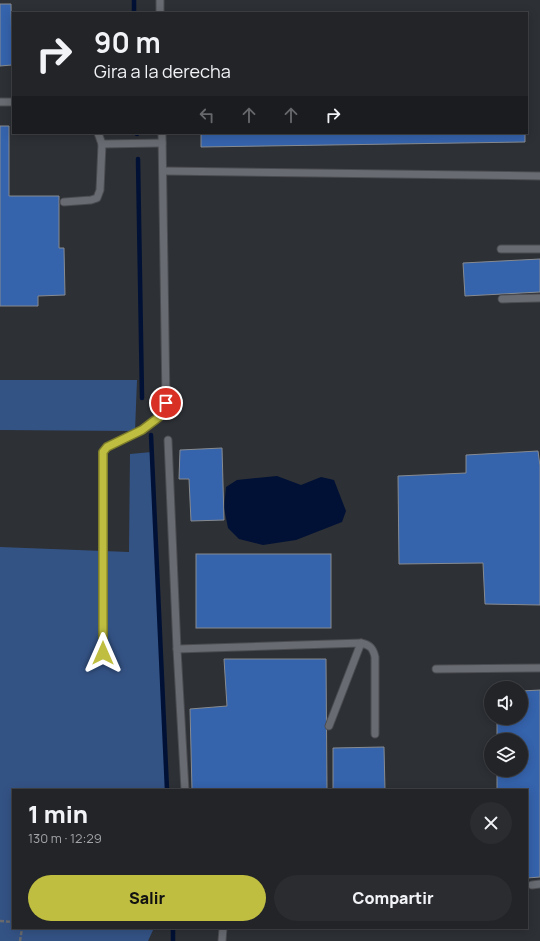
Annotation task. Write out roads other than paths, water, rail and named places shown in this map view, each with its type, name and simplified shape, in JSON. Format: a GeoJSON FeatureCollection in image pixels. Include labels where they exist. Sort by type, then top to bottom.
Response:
{"type":"FeatureCollection","features":[{"type":"Feature","properties":{"kind":"lane"},"geometry":{"type":"LineString","coordinates":[[160,0],[160,12]]}},
{"type":"Feature","properties":{"kind":"lane"},"geometry":{"type":"LineString","coordinates":[[0,102],[12,102]]}},
{"type":"Feature","properties":{"kind":"lane"},"geometry":{"type":"LineString","coordinates":[[64,202],[91,200],[97,198],[100,190],[102,144],[98,134]]}},
{"type":"Feature","properties":{"kind":"lane"},"geometry":{"type":"LineString","coordinates":[[103,653],[103,452],[107,447],[142,430],[159,417],[166,403],[162,134]]}},
{"type":"Feature","properties":{"kind":"lane"},"geometry":{"type":"LineString","coordinates":[[102,144],[162,143]]}},
{"type":"Feature","properties":{"kind":"lane"},"geometry":{"type":"LineString","coordinates":[[163,171],[540,176]]}},
{"type":"Feature","properties":{"kind":"lane"},"geometry":{"type":"LineString","coordinates":[[501,249],[540,249]]}},
{"type":"Feature","properties":{"kind":"lane"},"geometry":{"type":"LineString","coordinates":[[502,299],[540,298]]}},
{"type":"Feature","properties":{"kind":"lane"},"geometry":{"type":"LineString","coordinates":[[168,440],[185,789]]}},
{"type":"Feature","properties":{"kind":"lane"},"geometry":{"type":"LineString","coordinates":[[177,649],[361,643],[370,645],[374,650],[375,657],[375,734]]}},
{"type":"Feature","properties":{"kind":"lane"},"geometry":{"type":"LineString","coordinates":[[329,726],[361,643]]}},
{"type":"Feature","properties":{"kind":"lane"},"geometry":{"type":"LineString","coordinates":[[436,669],[540,668]]}},
{"type":"Feature","properties":{"kind":"lane"},"geometry":{"type":"LineString","coordinates":[[532,885],[540,884]]}},
{"type":"Feature","properties":{"kind":"lane"},"geometry":{"type":"LineString","coordinates":[[222,941],[223,929]]}},
{"type":"Feature","properties":{"kind":"waterway"},"geometry":{"type":"LineString","coordinates":[[134,0],[134,12]]}},
{"type":"Feature","properties":{"kind":"waterway"},"geometry":{"type":"LineString","coordinates":[[138,159],[142,398]]}},
{"type":"Feature","properties":{"kind":"waterway"},"geometry":{"type":"LineString","coordinates":[[151,435],[167,789]]}},
{"type":"Feature","properties":{"kind":"waterway"},"geometry":{"type":"LineString","coordinates":[[173,929],[173,941]]}}]}
